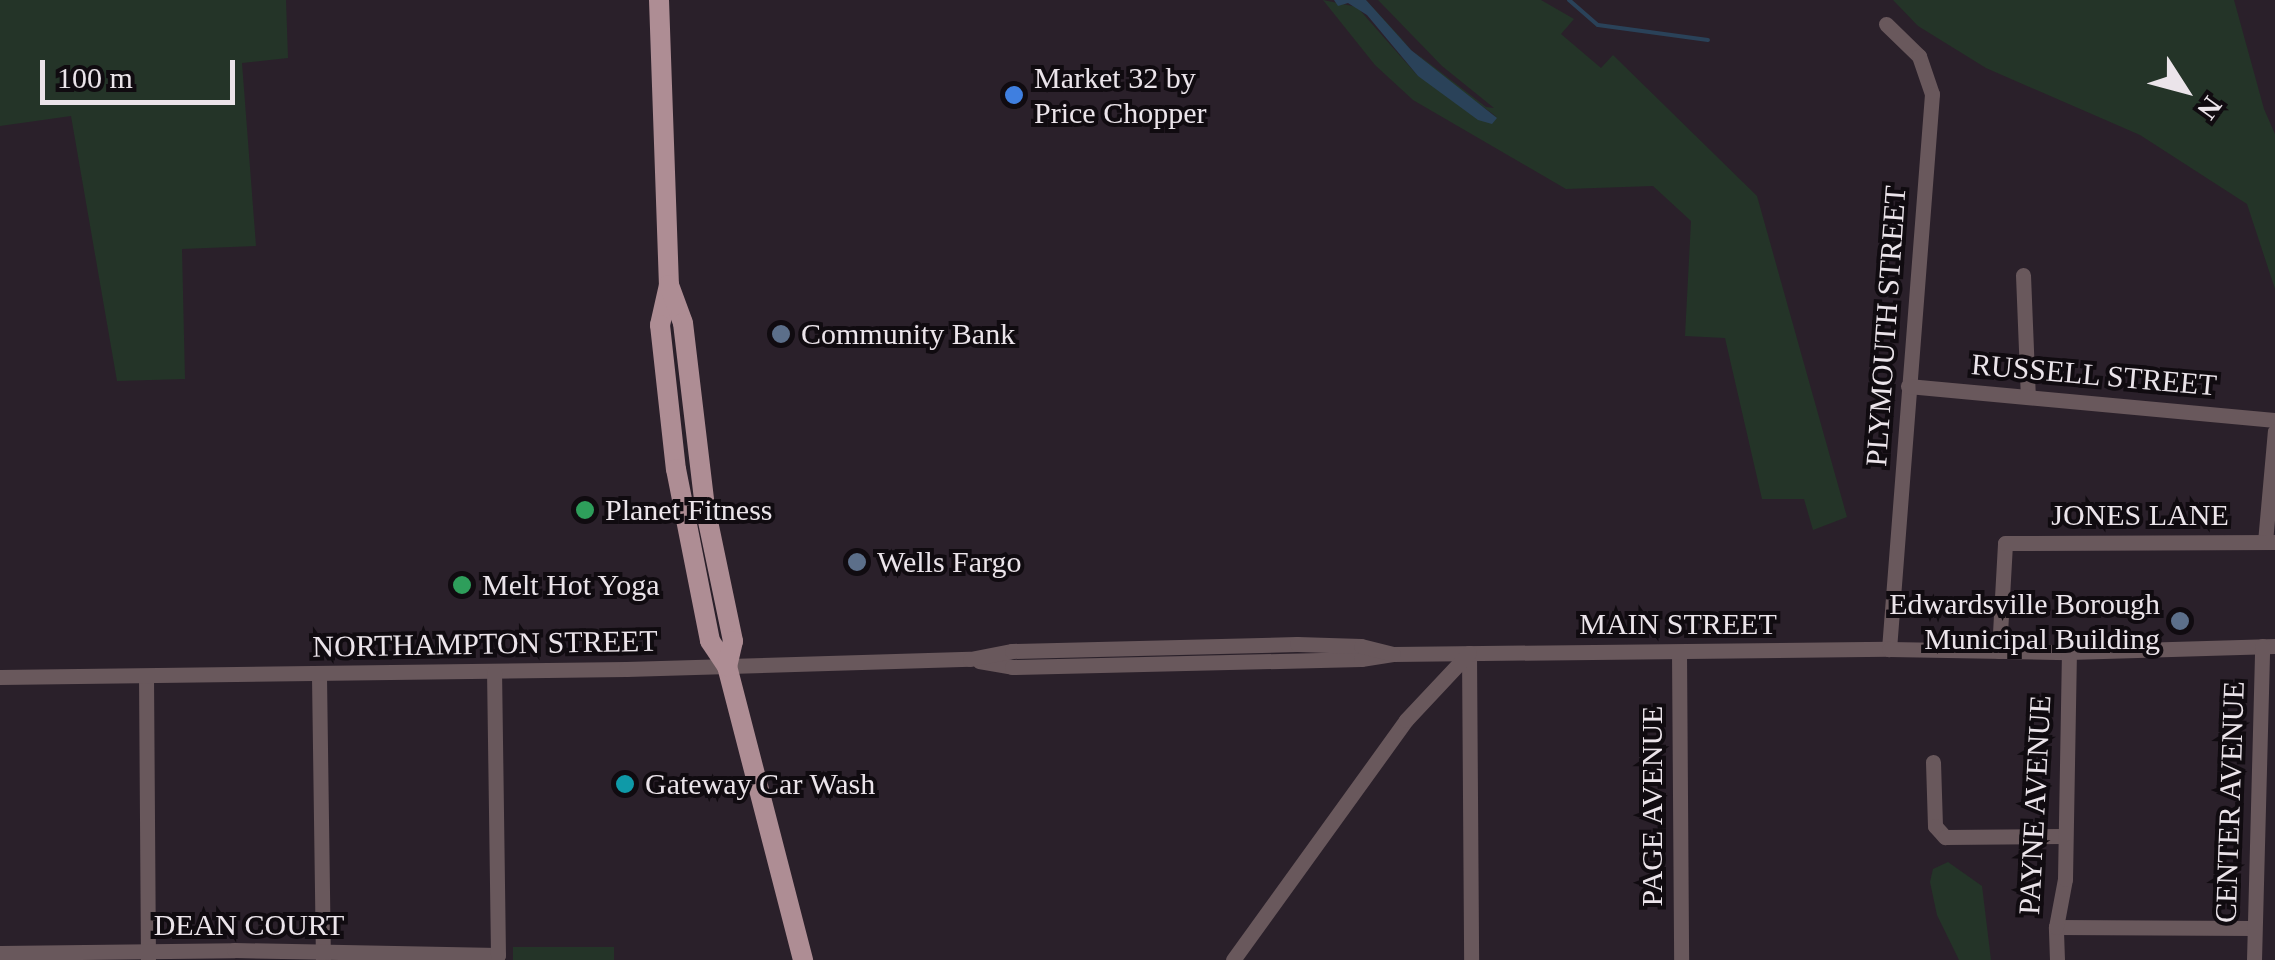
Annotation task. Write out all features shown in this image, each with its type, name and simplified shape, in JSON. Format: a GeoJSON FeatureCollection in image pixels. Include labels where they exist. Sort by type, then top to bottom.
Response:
{"type":"FeatureCollection","features":[{"type":"Feature","properties":{"kind":"main road"},"geometry":{"type":"LineString","coordinates":[[659,0],[669,284],[683,323],[702,493],[733,642],[727,666],[802,960]]}},
{"type":"Feature","properties":{"kind":"street","name":"PLYMOUTH STREET"},"geometry":{"type":"LineString","coordinates":[[1886,24],[1920,56],[1932,94],[1889,649]]}},
{"type":"Feature","properties":{"kind":"street"},"geometry":{"type":"LineString","coordinates":[[2023,275],[2028,397]]}},
{"type":"Feature","properties":{"kind":"street","name":"RUSSELL STREET"},"geometry":{"type":"LineString","coordinates":[[1908,386],[2275,420]]}},
{"type":"Feature","properties":{"kind":"street"},"geometry":{"type":"LineString","coordinates":[[2270,542],[2275,431]]}},
{"type":"Feature","properties":{"kind":"street","name":"JONES LANE"},"geometry":{"type":"LineString","coordinates":[[1999,650],[2005,543],[2270,542]]}},
{"type":"Feature","properties":{"kind":"street","name":"MAIN STREET"},"geometry":{"type":"LineString","coordinates":[[1469,654],[1889,649],[2069,652],[2268,646]]}},
{"type":"Feature","properties":{"kind":"street","name":"CENTER AVENUE"},"geometry":{"type":"LineString","coordinates":[[2254,960],[2268,646]]}},
{"type":"Feature","properties":{"kind":"street","name":"PAGE AVENUE"},"geometry":{"type":"LineString","coordinates":[[1679,652],[1681,960]]}},
{"type":"Feature","properties":{"kind":"street","name":"PAYNE AVENUE"},"geometry":{"type":"LineString","coordinates":[[2057,960],[2056,927],[2065,879],[2069,652]]}},
{"type":"Feature","properties":{"kind":"street"},"geometry":{"type":"LineString","coordinates":[[1234,960],[1406,720],[1469,654]]}},
{"type":"Feature","properties":{"kind":"street"},"geometry":{"type":"LineString","coordinates":[[1469,654],[1471,960]]}},
{"type":"Feature","properties":{"kind":"street","name":"NORTHAMPTON STREET"},"geometry":{"type":"LineString","coordinates":[[0,677],[319,676],[970,659],[1012,667],[1469,654]]}},
{"type":"Feature","properties":{"kind":"street","name":"DEAN COURT"},"geometry":{"type":"LineString","coordinates":[[0,954],[498,955],[494,672]]}},
{"type":"Feature","properties":{"kind":"street"},"geometry":{"type":"LineString","coordinates":[[146,676],[148,957]]}},
{"type":"Feature","properties":{"kind":"street"},"geometry":{"type":"LineString","coordinates":[[319,676],[323,956]]}},
{"type":"Feature","properties":{"kind":"street"},"geometry":{"type":"LineString","coordinates":[[1934,762],[1935,826],[1945,837],[2063,836]]}},
{"type":"Feature","properties":{"kind":"street"},"geometry":{"type":"LineString","coordinates":[[2056,927],[2254,928]]}},
{"type":"Feature","properties":{"kind":"green space"},"geometry":{"type":"Polygon","coordinates":[[[0,0],[286,0],[288,58],[242,63],[256,246],[182,249],[185,379],[117,381],[71,116],[0,126],[0,0]]]}},
{"type":"Feature","properties":{"kind":"green space"},"geometry":{"type":"Polygon","coordinates":[[[1323,0],[1357,7],[1418,76],[1497,117],[1414,51],[1486,107],[1494,108],[1442,66],[1378,0],[1541,0],[1574,19],[1561,34],[1601,68],[1613,55],[1757,196],[1847,517],[1813,530],[1804,499],[1762,499],[1725,338],[1685,336],[1691,221],[1653,186],[1566,189],[1413,100],[1375,65],[1323,0]]]}},
{"type":"Feature","properties":{"kind":"green space"},"geometry":{"type":"Polygon","coordinates":[[[1366,0],[1411,49],[1376,14],[1366,0]]]}},
{"type":"Feature","properties":{"kind":"green space"},"geometry":{"type":"Polygon","coordinates":[[[1893,0],[2234,0],[2264,109],[2275,134],[2275,289],[2247,204],[2140,135],[1986,68],[1918,26],[1893,0]]]}},
{"type":"Feature","properties":{"kind":"green space"},"geometry":{"type":"Polygon","coordinates":[[[1948,862],[1982,886],[1991,960],[1959,960],[1937,915],[1930,882],[1933,869],[1948,862]]]}},
{"type":"Feature","properties":{"kind":"green space"},"geometry":{"type":"Polygon","coordinates":[[[513,947],[614,947],[614,960],[513,960],[513,947]]]}},
{"type":"Feature","properties":{"kind":"water"},"geometry":{"type":"Polygon","coordinates":[[[1334,0],[1366,0],[1411,50],[1497,118],[1492,124],[1478,120],[1418,76],[1367,15],[1348,3],[1338,6],[1334,0]]]}},
{"type":"Feature","properties":{"kind":"waterway"},"geometry":{"type":"LineString","coordinates":[[1569,0],[1598,25],[1708,40]]}},
{"type":"Feature","properties":{"kind":"place","name":"Market 32 by Price Chopper"},"geometry":{"type":"Point","coordinates":[1014,95]}},
{"type":"Feature","properties":{"kind":"place","name":"Community Bank"},"geometry":{"type":"Point","coordinates":[781,334]}},
{"type":"Feature","properties":{"kind":"place","name":"Planet Fitness"},"geometry":{"type":"Point","coordinates":[585,510]}},
{"type":"Feature","properties":{"kind":"place","name":"Wells Fargo"},"geometry":{"type":"Point","coordinates":[857,562]}},
{"type":"Feature","properties":{"kind":"place","name":"Melt Hot Yoga"},"geometry":{"type":"Point","coordinates":[462,585]}},
{"type":"Feature","properties":{"kind":"place","name":"Edwardsville Borough Municipal Building"},"geometry":{"type":"Point","coordinates":[2180,621]}},
{"type":"Feature","properties":{"kind":"place","name":"Gateway Car Wash"},"geometry":{"type":"Point","coordinates":[625,784]}}]}
